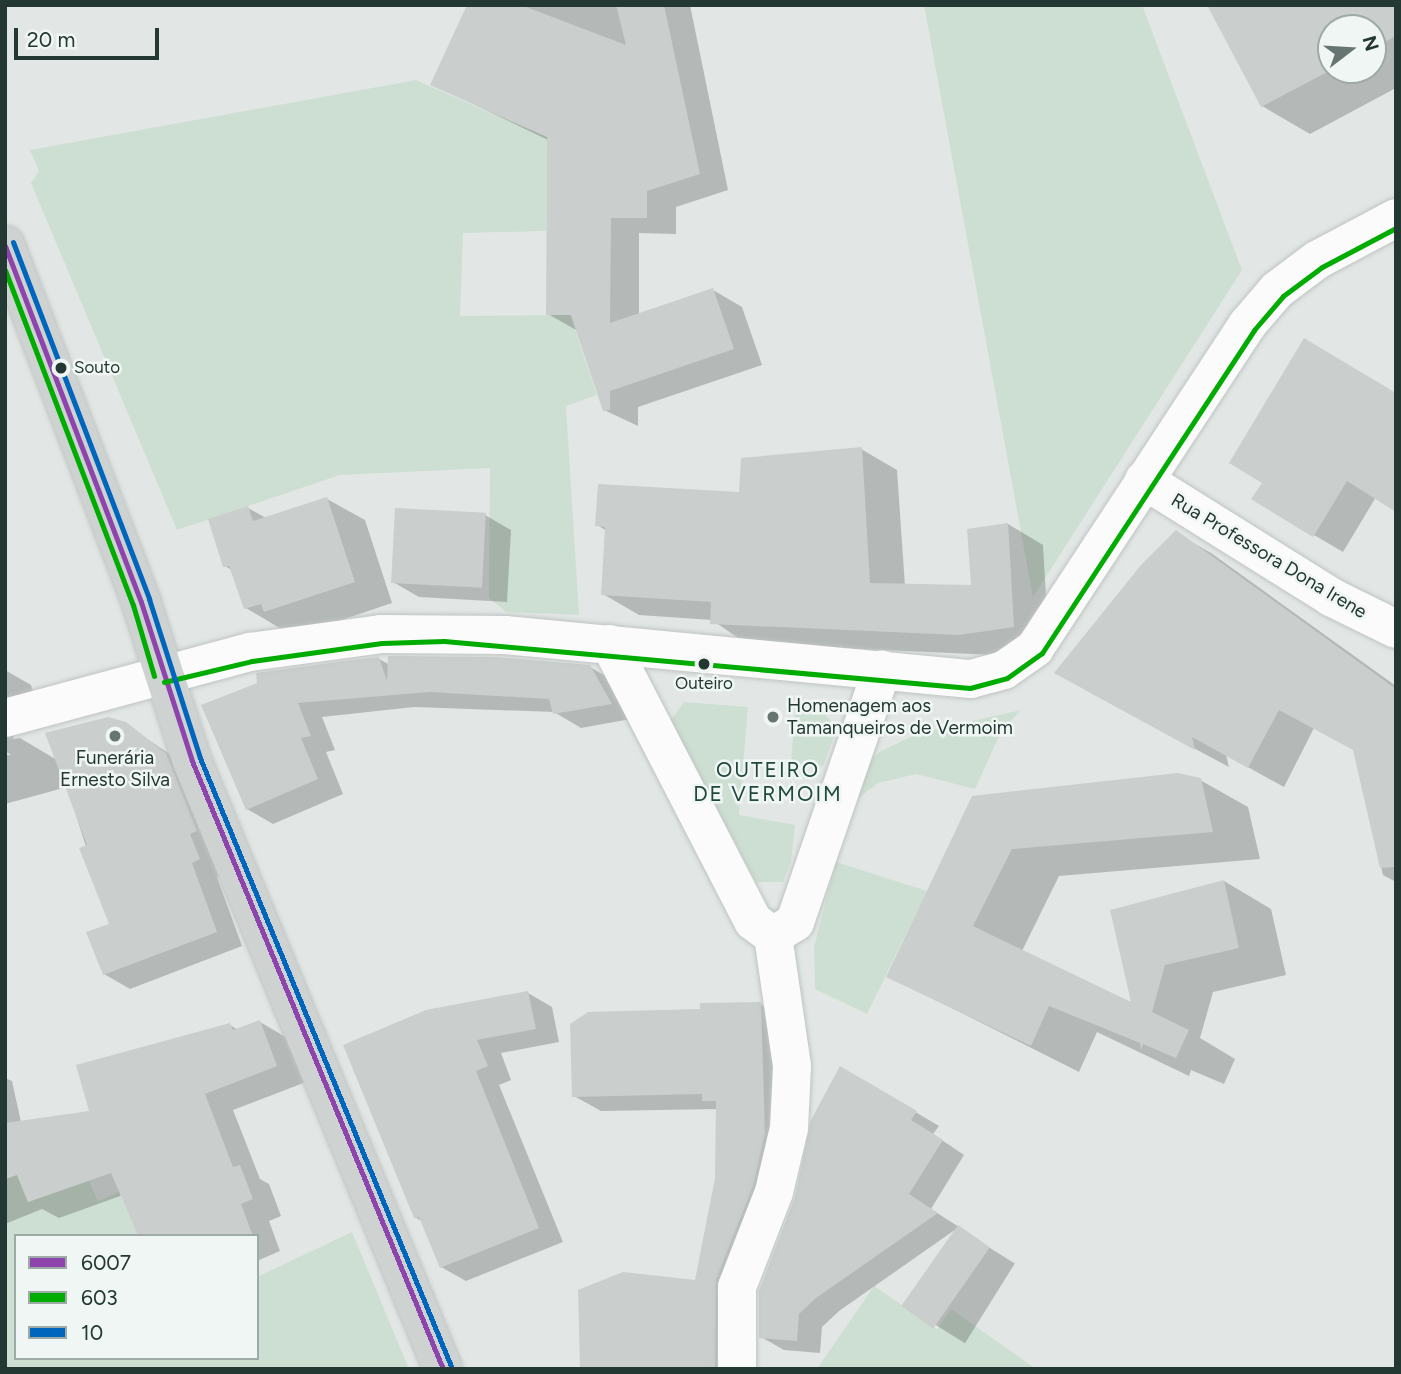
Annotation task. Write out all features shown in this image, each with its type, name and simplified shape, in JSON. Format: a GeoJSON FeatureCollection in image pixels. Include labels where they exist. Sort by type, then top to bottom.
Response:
{"type":"FeatureCollection","features":[{"type":"Feature","properties":{"kind":"main road"},"geometry":{"type":"LineString","coordinates":[[5,245],[141,601],[162,674],[192,761],[443,1369]]}},
{"type":"Feature","properties":{"kind":"street"},"geometry":{"type":"LineString","coordinates":[[5,718],[250,652],[381,634],[481,634],[971,679],[1004,670],[1035,649],[1247,325],[1277,290],[1317,260],[1396,218]]}},
{"type":"Feature","properties":{"kind":"street","name":"Rua Professora Dona Irene"},"geometry":{"type":"LineString","coordinates":[[1144,480],[1331,597],[1396,629]]}},
{"type":"Feature","properties":{"kind":"street"},"geometry":{"type":"LineString","coordinates":[[610,644],[753,921],[773,936],[792,1066],[789,1128],[774,1192],[737,1287],[737,1369]]}},
{"type":"Feature","properties":{"kind":"street"},"geometry":{"type":"LineString","coordinates":[[773,936],[795,922],[882,670]]}},
{"type":"Feature","properties":{"kind":"green space"},"geometry":{"type":"Polygon","coordinates":[[[924,5],[1142,5],[1242,270],[1033,597],[924,5]]]}},
{"type":"Feature","properties":{"kind":"green space"},"geometry":{"type":"Polygon","coordinates":[[[416,80],[530,130],[550,124],[546,231],[463,233],[460,316],[570,315],[597,395],[566,406],[579,615],[506,612],[489,598],[490,468],[340,475],[177,530],[31,183],[39,171],[30,150],[416,80]]]}},
{"type":"Feature","properties":{"kind":"green space"},"geometry":{"type":"Polygon","coordinates":[[[684,702],[748,707],[739,815],[795,825],[791,862],[783,882],[756,882],[671,720],[684,702]]]}},
{"type":"Feature","properties":{"kind":"green space"},"geometry":{"type":"Polygon","coordinates":[[[795,710],[824,713],[837,728],[823,766],[791,763],[795,710]]]}},
{"type":"Feature","properties":{"kind":"green space"},"geometry":{"type":"Polygon","coordinates":[[[1021,710],[1001,732],[975,789],[916,774],[878,783],[856,800],[870,760],[881,751],[919,733],[1021,710]]]}},
{"type":"Feature","properties":{"kind":"green space"},"geometry":{"type":"Polygon","coordinates":[[[836,862],[927,891],[867,1014],[815,989],[814,947],[836,862]]]}},
{"type":"Feature","properties":{"kind":"green space"},"geometry":{"type":"Polygon","coordinates":[[[17,1175],[28,1202],[89,1181],[98,1201],[119,1192],[137,1234],[14,1234],[14,1360],[259,1360],[259,1276],[352,1232],[409,1369],[5,1369],[5,1179],[17,1175]]]}},
{"type":"Feature","properties":{"kind":"green space"},"geometry":{"type":"Polygon","coordinates":[[[874,1286],[937,1329],[951,1309],[1036,1369],[817,1369],[874,1286]]]}},
{"type":"Feature","properties":{"kind":"building"},"geometry":{"type":"Polygon","coordinates":[[[467,5],[521,5],[626,45],[616,5],[664,5],[700,174],[647,191],[647,218],[611,218],[610,323],[713,288],[734,349],[610,391],[610,410],[603,411],[571,315],[546,315],[547,137],[430,85],[467,5]]]}},
{"type":"Feature","properties":{"kind":"building"},"geometry":{"type":"Polygon","coordinates":[[[1207,5],[1396,5],[1396,36],[1387,41],[1387,14],[1317,14],[1317,77],[1261,107],[1207,5]]]}},
{"type":"Feature","properties":{"kind":"building"},"geometry":{"type":"Polygon","coordinates":[[[1304,338],[1396,393],[1396,512],[1347,481],[1313,537],[1251,499],[1262,483],[1229,463],[1304,338]]]}},
{"type":"Feature","properties":{"kind":"building"},"geometry":{"type":"Polygon","coordinates":[[[862,447],[870,583],[971,585],[967,529],[1008,523],[1014,627],[959,635],[710,624],[711,602],[601,595],[605,527],[595,526],[598,484],[739,492],[741,458],[862,447]]]}},
{"type":"Feature","properties":{"kind":"building"},"geometry":{"type":"Polygon","coordinates":[[[327,497],[355,582],[264,612],[261,604],[244,609],[229,566],[223,567],[208,519],[248,506],[253,521],[327,497]]]}},
{"type":"Feature","properties":{"kind":"building"},"geometry":{"type":"Polygon","coordinates":[[[395,508],[486,513],[482,588],[391,583],[395,508]]]}},
{"type":"Feature","properties":{"kind":"building"},"geometry":{"type":"Polygon","coordinates":[[[1176,530],[1396,689],[1396,867],[1380,868],[1353,750],[1279,710],[1248,768],[1192,737],[1195,750],[1054,673],[1141,565],[1176,530]]]}},
{"type":"Feature","properties":{"kind":"building"},"geometry":{"type":"Polygon","coordinates":[[[388,656],[496,657],[590,665],[612,704],[553,714],[549,699],[430,692],[298,703],[311,736],[301,738],[318,779],[246,810],[201,705],[257,683],[256,673],[352,660],[379,657],[387,681],[388,656]]]}},
{"type":"Feature","properties":{"kind":"building"},"geometry":{"type":"Polygon","coordinates":[[[108,717],[126,722],[166,753],[197,831],[190,834],[200,859],[192,863],[217,932],[103,975],[86,932],[109,924],[79,848],[87,845],[45,733],[108,717]]]}},
{"type":"Feature","properties":{"kind":"building"},"geometry":{"type":"Polygon","coordinates":[[[1178,773],[1201,778],[1213,832],[1012,849],[973,926],[1131,1002],[1110,910],[1224,880],[1239,948],[1165,965],[1152,1012],[1189,1030],[1176,1058],[1143,1044],[1141,1050],[1140,1043],[1049,1006],[1031,1046],[886,977],[972,796],[1178,773]]]}},
{"type":"Feature","properties":{"kind":"building"},"geometry":{"type":"Polygon","coordinates":[[[528,991],[536,1029],[477,1040],[488,1066],[476,1071],[539,1228],[440,1268],[419,1217],[414,1218],[343,1045],[426,1010],[528,991]]]}},
{"type":"Feature","properties":{"kind":"building"},"geometry":{"type":"Polygon","coordinates":[[[761,1002],[765,1133],[753,1186],[716,1280],[715,1369],[580,1369],[578,1290],[623,1272],[695,1280],[715,1178],[716,1101],[702,1101],[702,1094],[572,1097],[570,1024],[588,1012],[700,1009],[700,1003],[761,1002]]]}},
{"type":"Feature","properties":{"kind":"building"},"geometry":{"type":"Polygon","coordinates":[[[260,1020],[277,1066],[205,1094],[233,1167],[240,1165],[253,1199],[241,1204],[252,1234],[137,1234],[111,1173],[28,1202],[17,1175],[5,1179],[5,1123],[89,1111],[76,1065],[230,1023],[233,1030],[260,1020]]]}},
{"type":"Feature","properties":{"kind":"building"},"geometry":{"type":"Polygon","coordinates":[[[840,1066],[917,1111],[911,1120],[943,1140],[909,1194],[938,1213],[816,1298],[799,1314],[797,1341],[759,1338],[759,1291],[795,1197],[811,1120],[840,1066]]]}},
{"type":"Feature","properties":{"kind":"building"},"geometry":{"type":"Polygon","coordinates":[[[958,1225],[990,1247],[933,1328],[901,1306],[958,1225]]]}},
{"type":"Feature","properties":{"kind":"transit line","name":"603"},"geometry":{"type":"LineString","coordinates":[[164,682],[252,661],[382,643],[444,641],[970,688],[1007,678],[1042,653],[1254,330],[1283,296],[1322,267],[1396,228]]}},
{"type":"Feature","properties":{"kind":"transit line","name":"10"},"geometry":{"type":"LineString","coordinates":[[13,242],[149,599],[200,758],[451,1366]]}},
{"type":"Feature","properties":{"kind":"transit line","name":"6007"},"geometry":{"type":"LineString","coordinates":[[5,246],[141,602],[192,761],[443,1369]]}},
{"type":"Feature","properties":{"kind":"transit line","name":"603"},"geometry":{"type":"LineString","coordinates":[[5,270],[133,605],[154,676]]}},
{"type":"Feature","properties":{"kind":"place","name":"Souto"},"geometry":{"type":"Point","coordinates":[61,368]}},
{"type":"Feature","properties":{"kind":"place","name":"Outeiro"},"geometry":{"type":"Point","coordinates":[704,664]}},
{"type":"Feature","properties":{"kind":"place","name":"Homenagem aos Tamanqueiros de Vermoim"},"geometry":{"type":"Point","coordinates":[773,717]}},
{"type":"Feature","properties":{"kind":"place","name":"Funerária Ernesto Silva"},"geometry":{"type":"Point","coordinates":[115,736]}},
{"type":"Feature","properties":{"kind":"district","name":"OUTEIRO DE VERMOIM"},"geometry":{"type":"Point","coordinates":[768,782]}}]}
